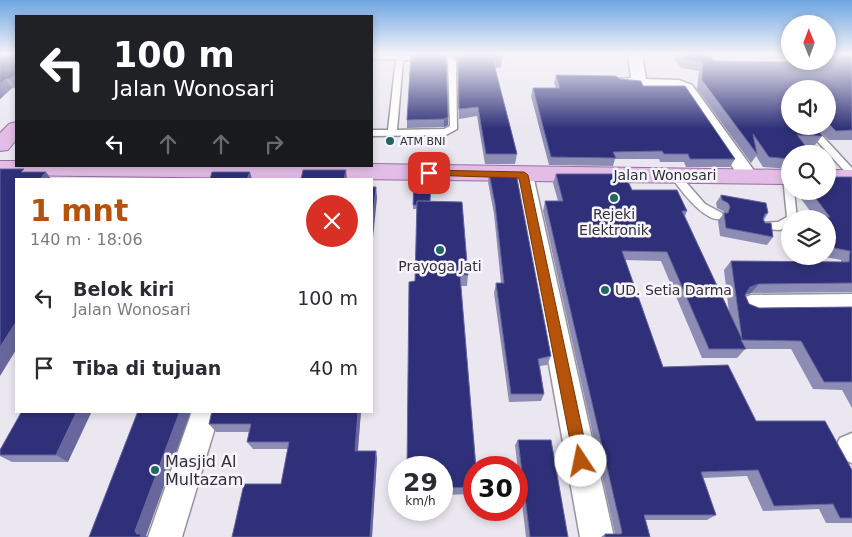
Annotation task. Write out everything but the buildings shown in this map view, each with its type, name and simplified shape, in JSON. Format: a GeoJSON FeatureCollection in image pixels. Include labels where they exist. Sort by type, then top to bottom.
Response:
{"type":"FeatureCollection","features":[{"type":"Feature","properties":{"kind":"main road"},"geometry":{"type":"LineString","coordinates":[[0,145],[15,129]]}},
{"type":"Feature","properties":{"kind":"main road","name":"Jalan Wonosari"},"geometry":{"type":"LineString","coordinates":[[0,168],[284,174],[369,169],[524,175],[781,177]]}},
{"type":"Feature","properties":{"kind":"main road"},"geometry":{"type":"LineString","coordinates":[[836,176],[852,175]]}},
{"type":"Feature","properties":{"kind":"street"},"geometry":{"type":"LineString","coordinates":[[631,79],[631,82],[679,85],[687,88],[748,176]]}},
{"type":"Feature","properties":{"kind":"street"},"geometry":{"type":"LineString","coordinates":[[524,175],[597,537]]}},
{"type":"Feature","properties":{"kind":"street"},"geometry":{"type":"LineString","coordinates":[[751,305],[852,304]]}},
{"type":"Feature","properties":{"kind":"street"},"geometry":{"type":"LineString","coordinates":[[165,537],[205,413]]}},
{"type":"Feature","properties":{"kind":"lane"},"geometry":{"type":"LineString","coordinates":[[392,132],[398,79]]}},
{"type":"Feature","properties":{"kind":"lane"},"geometry":{"type":"LineString","coordinates":[[373,133],[446,132],[451,130],[454,127],[453,79]]}},
{"type":"Feature","properties":{"kind":"lane"},"geometry":{"type":"LineString","coordinates":[[816,135],[852,175]]}},
{"type":"Feature","properties":{"kind":"lane"},"geometry":{"type":"LineString","coordinates":[[675,175],[701,206],[718,216]]}},
{"type":"Feature","properties":{"kind":"lane"},"geometry":{"type":"LineString","coordinates":[[764,226],[781,225]]}},
{"type":"Feature","properties":{"kind":"place","name":"ATM BNI"},"geometry":{"type":"Point","coordinates":[390,141]}},
{"type":"Feature","properties":{"kind":"place","name":"Rejeki Elektronik"},"geometry":{"type":"Point","coordinates":[614,198]}},
{"type":"Feature","properties":{"kind":"place","name":"Prayoga Jati"},"geometry":{"type":"Point","coordinates":[440,250]}},
{"type":"Feature","properties":{"kind":"place","name":"UD. Setia Darma"},"geometry":{"type":"Point","coordinates":[605,290]}},
{"type":"Feature","properties":{"kind":"place","name":"Masjid Al Multazam"},"geometry":{"type":"Point","coordinates":[155,470]}},
{"type":"Feature","properties":{"kind":"route"},"geometry":{"type":"LineString","coordinates":[[429,173],[524,175],[581,461]]}}]}
